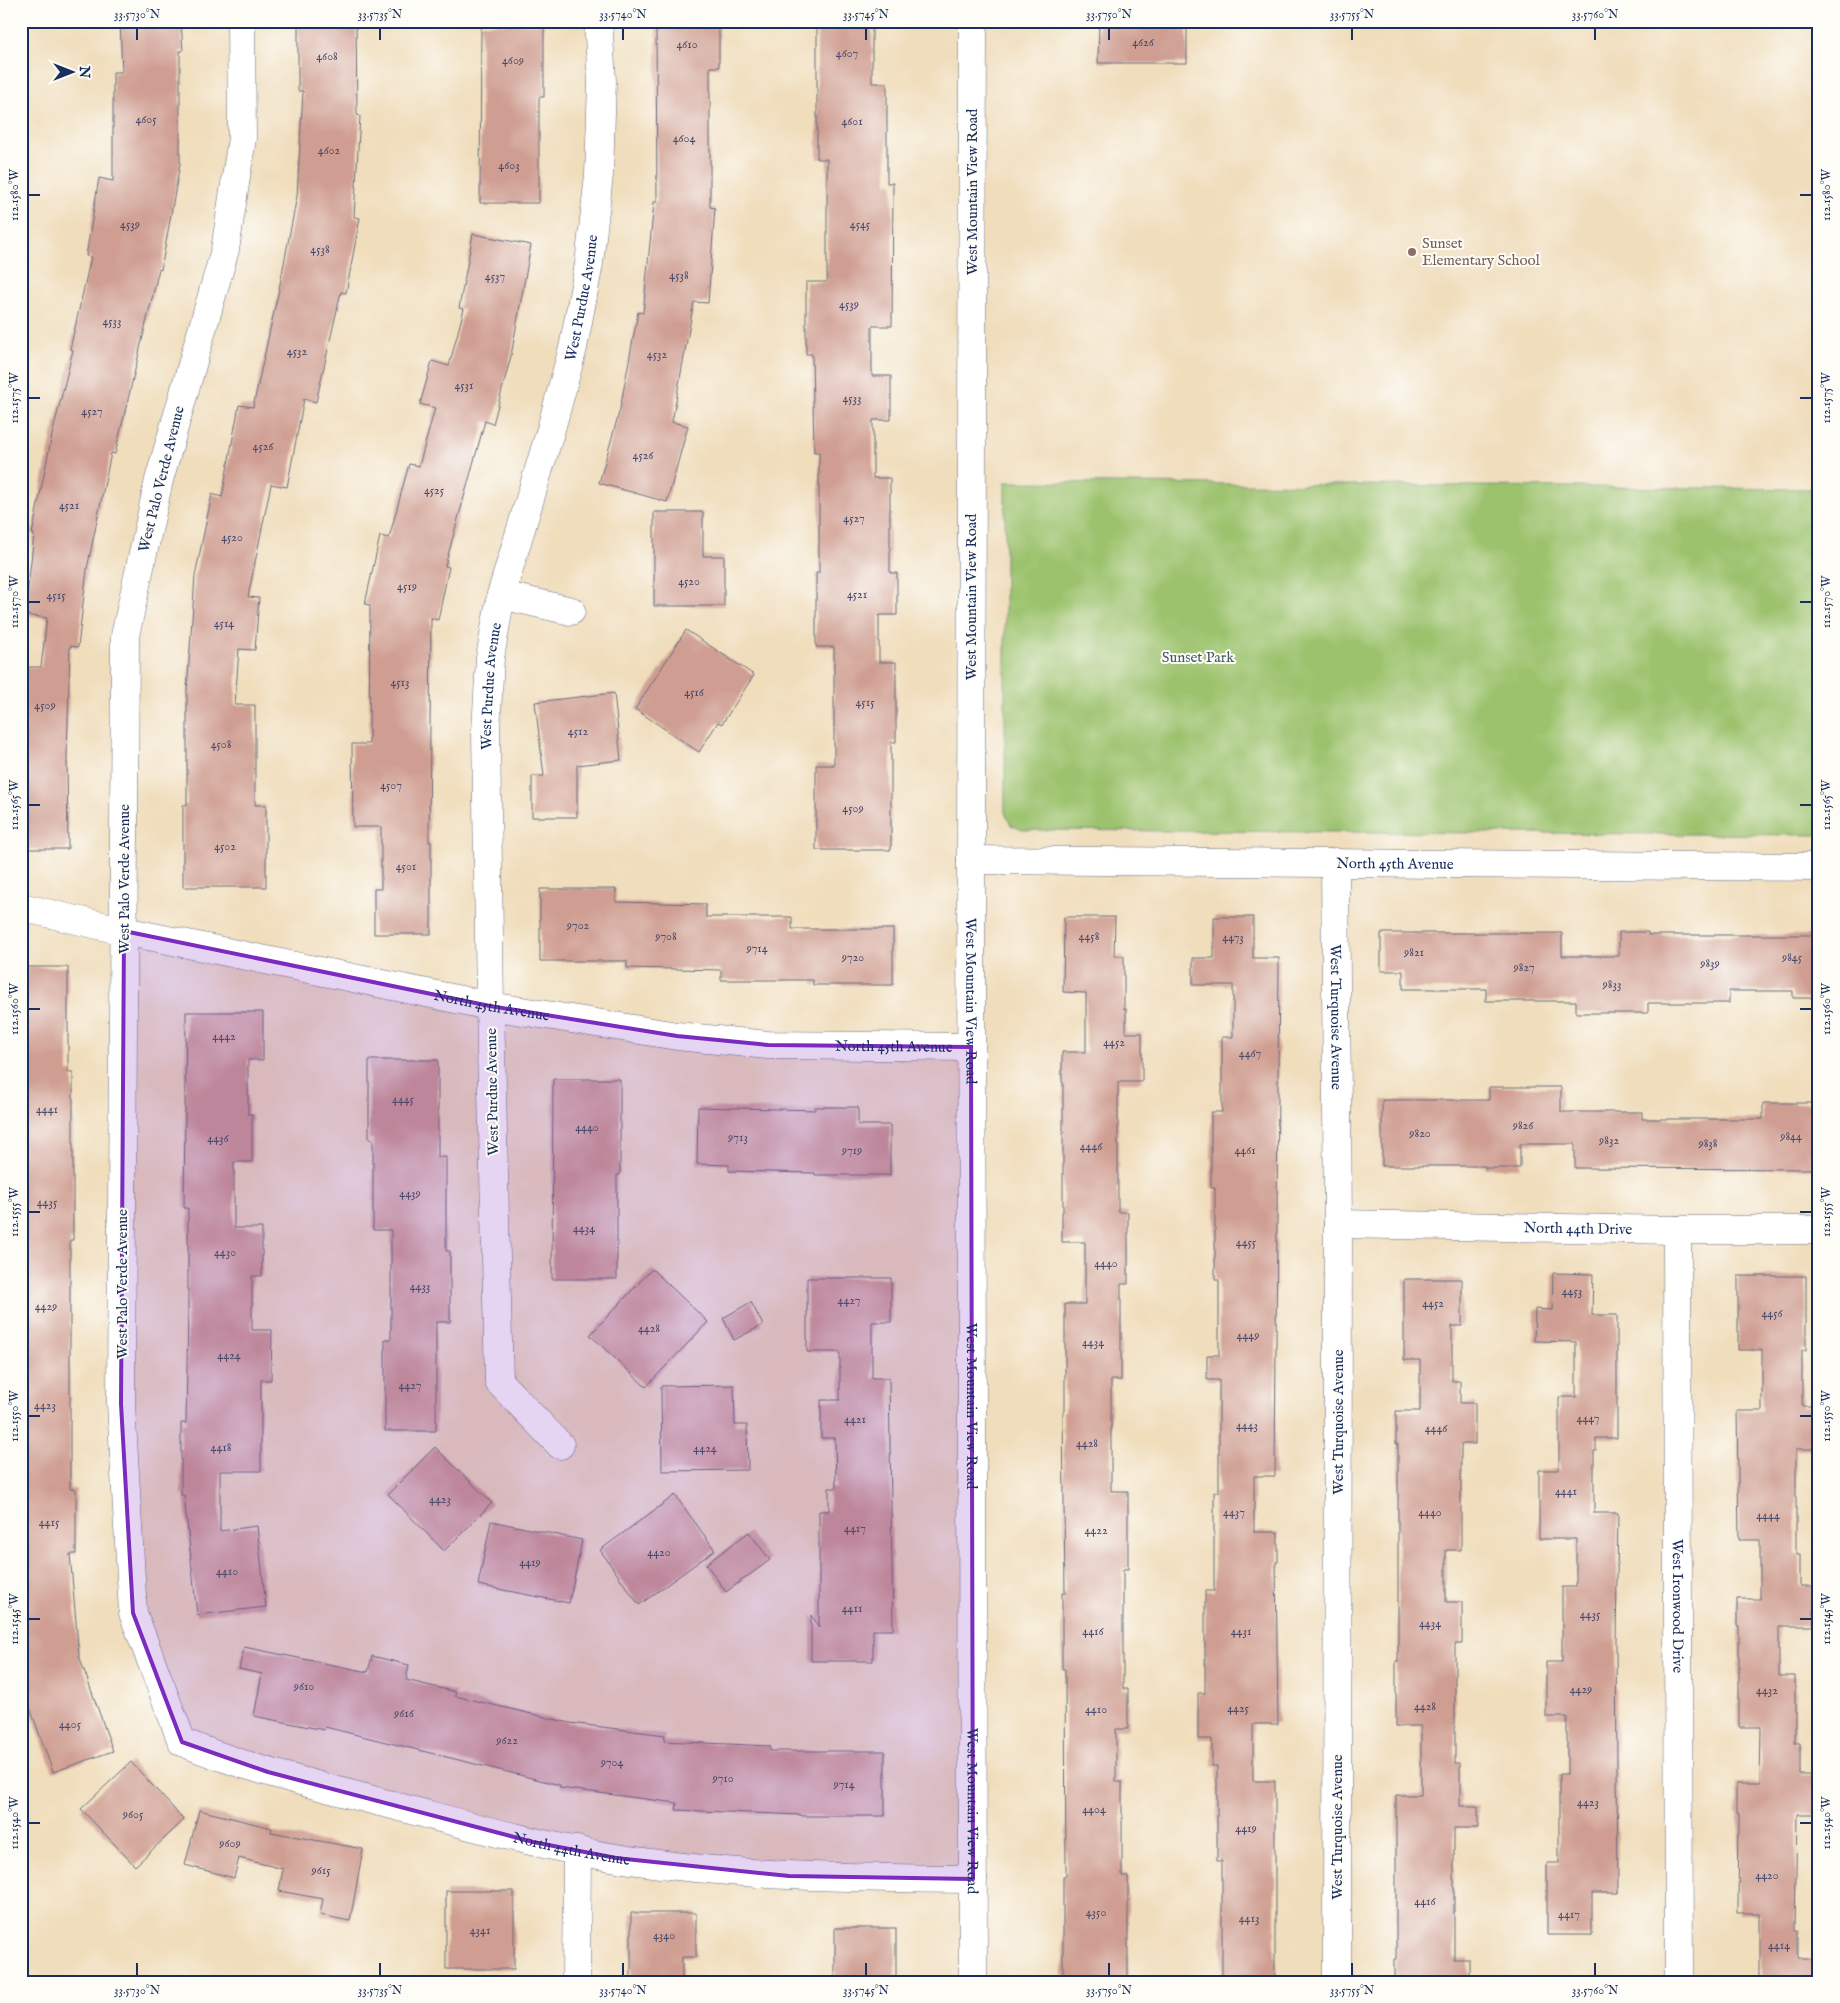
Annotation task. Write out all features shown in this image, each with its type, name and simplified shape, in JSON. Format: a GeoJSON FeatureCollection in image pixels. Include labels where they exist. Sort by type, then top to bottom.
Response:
{"type":"FeatureCollection","features":[{"type":"Feature","properties":{"kind":"street","name":"West Palo Verde Avenue"},"geometry":{"type":"LineString","coordinates":[[182,1742],[133,1613],[121,1404],[125,636],[158,480],[225,250],[242,138],[241,21]]}},
{"type":"Feature","properties":{"kind":"street","name":"West Purdue Avenue"},"geometry":{"type":"LineString","coordinates":[[560,1445],[499,1382],[490,1006],[486,730],[490,658],[501,595],[568,366],[589,264],[599,166],[602,81],[598,21]]}},
{"type":"Feature","properties":{"kind":"street","name":"West Mountain View Road"},"geometry":{"type":"LineString","coordinates":[[973,21],[971,1047],[974,1982]]}},
{"type":"Feature","properties":{"kind":"street"},"geometry":{"type":"LineString","coordinates":[[501,595],[571,611]]}},
{"type":"Feature","properties":{"kind":"street","name":"North 45th Avenue"},"geometry":{"type":"LineString","coordinates":[[971,860],[1819,867]]}},
{"type":"Feature","properties":{"kind":"street","name":"West Turquoise Avenue"},"geometry":{"type":"LineString","coordinates":[[1335,862],[1338,1224],[1337,1982]]}},
{"type":"Feature","properties":{"kind":"street","name":"North 45th Avenue"},"geometry":{"type":"LineString","coordinates":[[21,907],[124,931],[490,1006],[677,1036],[768,1045],[971,1047]]}},
{"type":"Feature","properties":{"kind":"street","name":"North 44th Drive"},"geometry":{"type":"LineString","coordinates":[[1338,1224],[1677,1230],[1819,1230]]}},
{"type":"Feature","properties":{"kind":"street","name":"West Ironwood Drive"},"geometry":{"type":"LineString","coordinates":[[1677,1230],[1679,1982]]}},
{"type":"Feature","properties":{"kind":"street","name":"North 44th Avenue"},"geometry":{"type":"LineString","coordinates":[[182,1742],[223,1759],[268,1772],[533,1842],[616,1858],[701,1869],[779,1875],[974,1879]]}},
{"type":"Feature","properties":{"kind":"street"},"geometry":{"type":"LineString","coordinates":[[576,1982],[577,1850]]}},
{"type":"Feature","properties":{"kind":"highlighted area"},"geometry":{"type":"Polygon","coordinates":[[[124,931],[490,1006],[677,1036],[768,1045],[971,1047],[973,1879],[789,1876],[616,1858],[533,1842],[268,1772],[182,1742],[133,1613],[121,1404],[124,931]]]}},
{"type":"Feature","properties":{"kind":"green space","name":"Sunset Park"},"geometry":{"type":"Polygon","coordinates":[[[1005,482],[1819,489],[1819,835],[1023,830],[1011,825],[1005,813],[1005,482]]]}},
{"type":"Feature","properties":{"kind":"building"},"geometry":{"type":"Polygon","coordinates":[[[120,21],[181,21],[183,51],[180,51],[180,164],[161,270],[159,269],[115,454],[111,453],[87,569],[78,647],[70,646],[67,755],[68,849],[21,849],[21,667],[41,667],[47,618],[25,615],[34,534],[32,534],[52,435],[73,350],[70,349],[91,257],[86,256],[99,178],[113,181],[113,72],[122,72],[120,21]]]}},
{"type":"Feature","properties":{"kind":"building"},"geometry":{"type":"Polygon","coordinates":[[[298,21],[356,21],[357,115],[360,116],[354,217],[360,218],[346,293],[341,292],[316,402],[304,399],[287,487],[271,484],[248,597],[259,598],[255,650],[239,649],[235,705],[255,705],[255,805],[266,805],[266,887],[183,887],[183,805],[187,805],[187,691],[195,576],[212,494],[222,497],[239,405],[253,407],[297,196],[303,91],[298,91],[298,21]]]}},
{"type":"Feature","properties":{"kind":"building"},"geometry":{"type":"Polygon","coordinates":[[[656,21],[719,21],[719,67],[710,67],[710,207],[715,208],[708,303],[694,302],[672,422],[688,426],[667,502],[599,483],[620,409],[638,312],[643,313],[654,202],[657,202],[656,21]]]}},
{"type":"Feature","properties":{"kind":"building"},"geometry":{"type":"Polygon","coordinates":[[[817,21],[872,21],[872,83],[887,83],[887,183],[893,183],[892,326],[872,326],[872,376],[891,376],[891,420],[873,420],[873,478],[890,478],[890,573],[897,573],[897,615],[879,615],[879,662],[896,662],[896,742],[891,742],[891,850],[816,850],[816,765],[834,765],[834,647],[816,647],[816,573],[819,573],[819,452],[814,452],[812,354],[806,354],[806,282],[827,282],[827,159],[817,159],[817,21]]]}},
{"type":"Feature","properties":{"kind":"building"},"geometry":{"type":"Polygon","coordinates":[[[1099,21],[1187,21],[1187,63],[1098,63],[1099,21]]]}},
{"type":"Feature","properties":{"kind":"building"},"geometry":{"type":"Polygon","coordinates":[[[481,24],[544,24],[544,97],[539,97],[539,203],[480,203],[481,24]]]}},
{"type":"Feature","properties":{"kind":"building"},"geometry":{"type":"Polygon","coordinates":[[[473,234],[531,245],[511,356],[493,424],[485,421],[445,566],[449,567],[438,620],[431,618],[429,842],[431,842],[431,934],[374,934],[374,889],[381,889],[381,827],[353,827],[352,744],[369,744],[370,605],[365,604],[380,536],[389,538],[409,464],[419,466],[435,408],[420,404],[432,361],[449,366],[464,309],[459,308],[473,234]]]}},
{"type":"Feature","properties":{"kind":"building"},"geometry":{"type":"Polygon","coordinates":[[[654,512],[703,512],[703,556],[724,556],[724,606],[654,606],[654,512]]]}},
{"type":"Feature","properties":{"kind":"building"},"geometry":{"type":"Polygon","coordinates":[[[686,630],[754,675],[722,724],[718,722],[699,752],[635,709],[686,630]]]}},
{"type":"Feature","properties":{"kind":"building"},"geometry":{"type":"Polygon","coordinates":[[[614,693],[621,760],[577,765],[577,817],[532,817],[532,776],[544,776],[535,702],[614,693]]]}},
{"type":"Feature","properties":{"kind":"building"},"geometry":{"type":"Polygon","coordinates":[[[540,889],[616,889],[616,902],[706,904],[706,917],[792,917],[792,929],[893,929],[893,985],[813,985],[813,980],[721,980],[721,970],[627,968],[627,961],[540,961],[540,889]]]}},
{"type":"Feature","properties":{"kind":"building"},"geometry":{"type":"Polygon","coordinates":[[[1064,917],[1115,917],[1114,956],[1124,956],[1126,1033],[1142,1033],[1142,1082],[1118,1082],[1118,1212],[1128,1212],[1128,1284],[1121,1284],[1121,1380],[1111,1380],[1111,1491],[1128,1491],[1128,1569],[1123,1569],[1123,1689],[1128,1689],[1128,1729],[1116,1729],[1116,1782],[1122,1782],[1122,1876],[1128,1876],[1128,1982],[1063,1982],[1063,1876],[1066,1876],[1065,1669],[1062,1669],[1062,1593],[1065,1593],[1063,1411],[1065,1411],[1065,1304],[1085,1304],[1085,1242],[1062,1242],[1062,1052],[1086,1052],[1086,993],[1063,992],[1064,917]]]}},
{"type":"Feature","properties":{"kind":"building"},"geometry":{"type":"Polygon","coordinates":[[[1214,917],[1253,917],[1253,958],[1279,958],[1275,1476],[1254,1476],[1254,1532],[1278,1532],[1278,1562],[1276,1562],[1278,1724],[1253,1724],[1253,1781],[1275,1781],[1275,1982],[1222,1982],[1222,1861],[1217,1861],[1217,1766],[1212,1766],[1212,1739],[1198,1739],[1198,1693],[1205,1693],[1205,1591],[1214,1591],[1214,1492],[1219,1492],[1219,1380],[1207,1380],[1207,1355],[1219,1355],[1219,1280],[1215,1280],[1215,1188],[1211,1188],[1211,1112],[1222,1112],[1222,1037],[1233,1037],[1233,985],[1193,985],[1193,958],[1214,958],[1214,917]]]}},
{"type":"Feature","properties":{"kind":"building"},"geometry":{"type":"Polygon","coordinates":[[[1619,932],[1648,932],[1648,935],[1819,935],[1819,998],[1793,998],[1793,991],[1729,991],[1729,1003],[1648,1003],[1648,1013],[1576,1013],[1576,1001],[1486,1001],[1486,989],[1403,989],[1403,971],[1381,971],[1381,933],[1562,933],[1562,956],[1619,956],[1619,932]]]}},
{"type":"Feature","properties":{"kind":"building"},"geometry":{"type":"Polygon","coordinates":[[[21,967],[68,967],[68,1072],[73,1072],[73,1240],[70,1240],[70,1489],[76,1489],[76,1554],[70,1554],[79,1656],[113,1751],[53,1772],[21,1683],[21,967]]]}},
{"type":"Feature","properties":{"kind":"building"},"geometry":{"type":"Polygon","coordinates":[[[186,1012],[263,1012],[263,1060],[248,1060],[248,1114],[252,1114],[252,1162],[234,1162],[234,1228],[262,1228],[262,1276],[252,1276],[252,1330],[272,1330],[271,1380],[261,1380],[261,1471],[220,1471],[220,1531],[257,1526],[266,1607],[197,1615],[184,1495],[181,1495],[181,1423],[186,1423],[188,1308],[188,1208],[184,1208],[186,1012]]]}},
{"type":"Feature","properties":{"kind":"building"},"geometry":{"type":"Polygon","coordinates":[[[369,1060],[438,1060],[438,1157],[446,1157],[446,1251],[450,1251],[450,1322],[436,1322],[436,1431],[385,1431],[385,1339],[391,1339],[391,1230],[373,1230],[373,1139],[369,1139],[369,1060]]]}},
{"type":"Feature","properties":{"kind":"building"},"geometry":{"type":"Polygon","coordinates":[[[553,1079],[620,1079],[620,1175],[617,1175],[617,1279],[552,1279],[553,1079]]]}},
{"type":"Feature","properties":{"kind":"building"},"geometry":{"type":"Polygon","coordinates":[[[1489,1087],[1561,1087],[1561,1112],[1642,1112],[1642,1119],[1763,1119],[1763,1103],[1819,1103],[1819,1169],[1575,1168],[1575,1144],[1520,1144],[1520,1168],[1382,1166],[1382,1100],[1489,1100],[1489,1087]]]}},
{"type":"Feature","properties":{"kind":"building"},"geometry":{"type":"Polygon","coordinates":[[[698,1107],[815,1110],[815,1107],[858,1107],[858,1125],[890,1125],[890,1175],[815,1175],[815,1173],[729,1171],[729,1165],[697,1164],[698,1107]]]}},
{"type":"Feature","properties":{"kind":"building"},"geometry":{"type":"Polygon","coordinates":[[[652,1269],[708,1322],[646,1387],[590,1335],[652,1269]]]}},
{"type":"Feature","properties":{"kind":"building"},"geometry":{"type":"Polygon","coordinates":[[[1553,1273],[1593,1274],[1592,1315],[1617,1315],[1617,1438],[1596,1438],[1596,1451],[1594,1451],[1594,1513],[1618,1513],[1616,1641],[1618,1893],[1592,1893],[1592,1935],[1547,1935],[1547,1863],[1559,1863],[1559,1774],[1567,1774],[1567,1717],[1546,1717],[1546,1662],[1562,1662],[1562,1587],[1576,1587],[1576,1539],[1539,1539],[1539,1470],[1559,1470],[1559,1397],[1576,1397],[1576,1342],[1534,1341],[1535,1309],[1552,1310],[1553,1273]]]}},
{"type":"Feature","properties":{"kind":"building"},"geometry":{"type":"Polygon","coordinates":[[[1738,1276],[1806,1276],[1806,1350],[1802,1350],[1802,1406],[1818,1406],[1818,1449],[1796,1449],[1796,1555],[1800,1555],[1800,1586],[1814,1586],[1814,1626],[1779,1626],[1779,1676],[1795,1676],[1795,1743],[1800,1743],[1800,1775],[1819,1775],[1818,1814],[1797,1814],[1795,1931],[1798,1931],[1798,1959],[1814,1959],[1814,1982],[1760,1982],[1760,1913],[1738,1913],[1739,1814],[1736,1814],[1736,1784],[1760,1784],[1761,1727],[1739,1727],[1739,1626],[1737,1626],[1737,1599],[1760,1599],[1760,1540],[1739,1540],[1737,1411],[1762,1411],[1762,1350],[1738,1350],[1738,1276]]]}},
{"type":"Feature","properties":{"kind":"building"},"geometry":{"type":"Polygon","coordinates":[[[807,1278],[891,1278],[891,1322],[872,1322],[872,1378],[889,1378],[893,1630],[873,1630],[873,1661],[811,1661],[811,1615],[819,1627],[819,1511],[829,1511],[829,1488],[836,1488],[835,1438],[821,1438],[821,1400],[840,1400],[840,1352],[807,1352],[807,1278]]]}},
{"type":"Feature","properties":{"kind":"building"},"geometry":{"type":"Polygon","coordinates":[[[1404,1279],[1462,1279],[1462,1326],[1452,1326],[1452,1381],[1460,1381],[1460,1403],[1475,1403],[1475,1444],[1461,1444],[1461,1550],[1446,1550],[1446,1602],[1462,1602],[1462,1644],[1455,1644],[1455,1763],[1460,1763],[1460,1806],[1478,1806],[1478,1828],[1454,1828],[1454,1959],[1469,1959],[1469,1982],[1394,1982],[1394,1959],[1396,1959],[1396,1795],[1421,1795],[1421,1726],[1396,1726],[1396,1661],[1398,1661],[1398,1444],[1396,1444],[1396,1411],[1420,1411],[1420,1360],[1404,1360],[1404,1279]]]}},
{"type":"Feature","properties":{"kind":"building"},"geometry":{"type":"Polygon","coordinates":[[[751,1302],[763,1325],[734,1340],[723,1318],[751,1302]]]}},
{"type":"Feature","properties":{"kind":"building"},"geometry":{"type":"Polygon","coordinates":[[[734,1385],[735,1425],[747,1425],[748,1470],[662,1471],[661,1386],[734,1385]]]}},
{"type":"Feature","properties":{"kind":"building"},"geometry":{"type":"Polygon","coordinates":[[[435,1447],[492,1503],[444,1551],[388,1494],[435,1447]]]}},
{"type":"Feature","properties":{"kind":"building"},"geometry":{"type":"Polygon","coordinates":[[[675,1495],[715,1550],[639,1605],[600,1550],[675,1495]]]}},
{"type":"Feature","properties":{"kind":"building"},"geometry":{"type":"Polygon","coordinates":[[[491,1521],[582,1540],[569,1603],[478,1585],[491,1521]]]}},
{"type":"Feature","properties":{"kind":"building"},"geometry":{"type":"Polygon","coordinates":[[[749,1532],[770,1560],[726,1592],[706,1564],[749,1532]]]}},
{"type":"Feature","properties":{"kind":"building"},"geometry":{"type":"Polygon","coordinates":[[[244,1647],[368,1672],[372,1656],[409,1665],[406,1680],[456,1692],[455,1696],[570,1723],[665,1735],[664,1741],[770,1746],[770,1751],[885,1751],[885,1816],[802,1816],[676,1810],[677,1803],[560,1788],[560,1785],[325,1727],[324,1730],[254,1716],[262,1674],[239,1669],[244,1647]]]}},
{"type":"Feature","properties":{"kind":"building"},"geometry":{"type":"Polygon","coordinates":[[[131,1762],[184,1820],[135,1866],[81,1809],[131,1762]]]}},
{"type":"Feature","properties":{"kind":"building"},"geometry":{"type":"Polygon","coordinates":[[[199,1810],[272,1828],[271,1832],[363,1849],[350,1921],[320,1915],[323,1899],[279,1891],[283,1869],[239,1858],[234,1878],[185,1865],[199,1810]]]}},
{"type":"Feature","properties":{"kind":"building"},"geometry":{"type":"Polygon","coordinates":[[[446,1891],[514,1891],[514,1969],[446,1969],[446,1891]]]}},
{"type":"Feature","properties":{"kind":"building"},"geometry":{"type":"Polygon","coordinates":[[[631,1913],[696,1913],[696,1957],[682,1957],[682,1982],[631,1982],[631,1913]]]}},
{"type":"Feature","properties":{"kind":"building"},"geometry":{"type":"Polygon","coordinates":[[[835,1928],[896,1928],[896,1982],[835,1982],[835,1928]]]}},
{"type":"Feature","properties":{"kind":"place","name":"Sunset Elementary School"},"geometry":{"type":"Point","coordinates":[1412,252]}}]}
